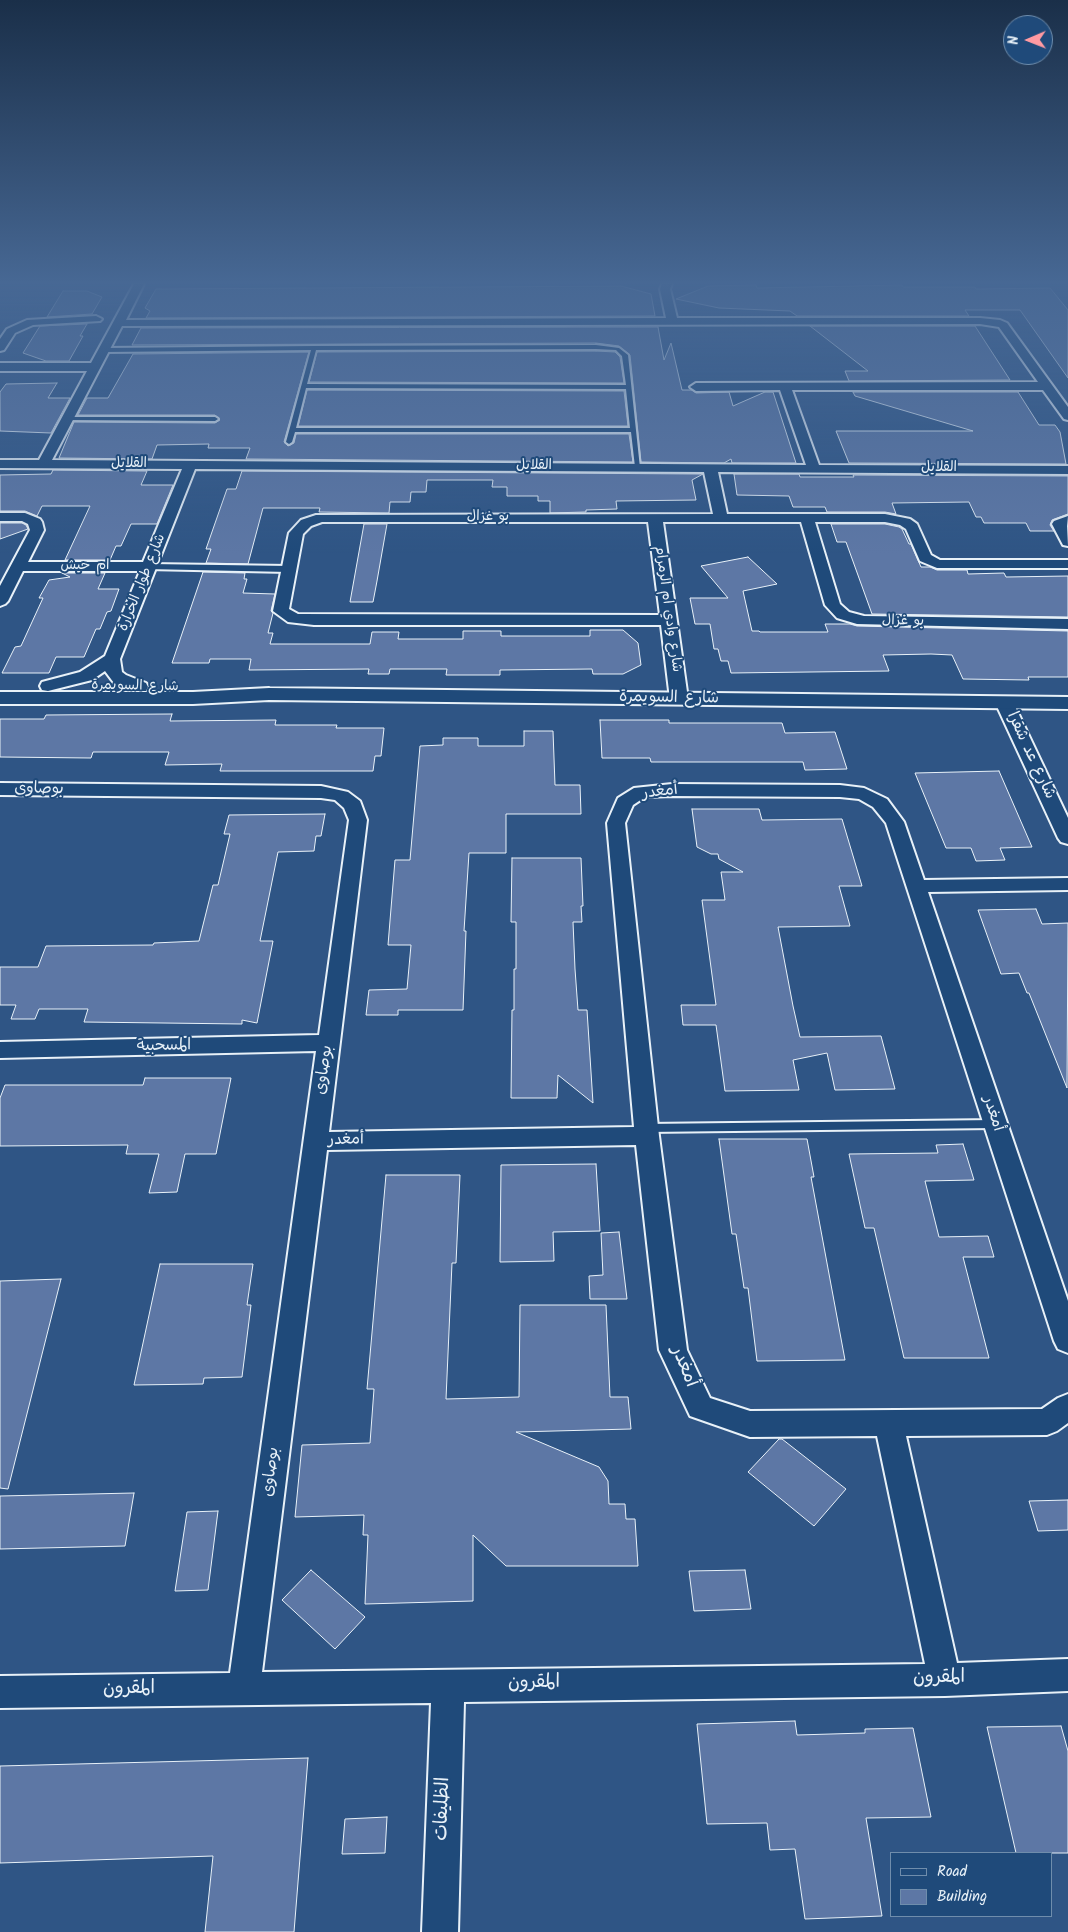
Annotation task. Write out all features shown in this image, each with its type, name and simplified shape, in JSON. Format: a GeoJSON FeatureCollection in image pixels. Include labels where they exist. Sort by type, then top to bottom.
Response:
{"type":"FeatureCollection","features":[{"type":"Feature","properties":{"kind":"street"},"geometry":{"type":"LineString","coordinates":[[43,465],[91,374]]}},
{"type":"Feature","properties":{"kind":"street"},"geometry":{"type":"LineString","coordinates":[[1038,374],[1068,416]]}},
{"type":"Feature","properties":{"kind":"street"},"geometry":{"type":"LineString","coordinates":[[696,387],[1046,386]]}},
{"type":"Feature","properties":{"kind":"street"},"geometry":{"type":"LineString","coordinates":[[784,387],[814,468]]}},
{"type":"Feature","properties":{"kind":"street","name":"القلايل"},"geometry":{"type":"LineString","coordinates":[[0,464],[1068,470]]}},
{"type":"Feature","properties":{"kind":"street","name":"شارع طوار الخرارة"},"geometry":{"type":"LineString","coordinates":[[112,659],[190,465]]}},
{"type":"Feature","properties":{"kind":"street"},"geometry":{"type":"LineString","coordinates":[[710,468],[721,518]]}},
{"type":"Feature","properties":{"kind":"street"},"geometry":{"type":"LineString","coordinates":[[0,516],[25,517],[35,522],[37,530],[0,602]]}},
{"type":"Feature","properties":{"kind":"street","name":"بو غزال"},"geometry":{"type":"LineString","coordinates":[[669,620],[294,619],[281,611],[296,533],[306,523],[321,518],[885,518],[905,522],[912,527],[925,558],[942,565],[1068,564]]}},
{"type":"Feature","properties":{"kind":"street","name":"بو غزال"},"geometry":{"type":"LineString","coordinates":[[807,518],[834,605],[843,615],[862,621],[1068,624]]}},
{"type":"Feature","properties":{"kind":"street","name":"شارع وادي ام الرمرام"},"geometry":{"type":"LineString","coordinates":[[654,519],[679,699]]}},
{"type":"Feature","properties":{"kind":"street"},"geometry":{"type":"LineString","coordinates":[[1068,520],[1059,524],[1068,542]]}},
{"type":"Feature","properties":{"kind":"street","name":"ام حيش"},"geometry":{"type":"LineString","coordinates":[[20,566],[150,567]]}},
{"type":"Feature","properties":{"kind":"street"},"geometry":{"type":"LineString","coordinates":[[150,567],[289,569]]}},
{"type":"Feature","properties":{"kind":"street"},"geometry":{"type":"LineString","coordinates":[[48,686],[86,676],[112,659],[114,673],[120,679],[140,687]]}},
{"type":"Feature","properties":{"kind":"street","name":"شارع السويمرة"},"geometry":{"type":"LineString","coordinates":[[0,685],[196,688],[269,694]]}},
{"type":"Feature","properties":{"kind":"street","name":"شارع السويمرة"},"geometry":{"type":"LineString","coordinates":[[0,698],[193,698],[269,694],[1068,702]]}},
{"type":"Feature","properties":{"kind":"street","name":"شارع عد شقرا"},"geometry":{"type":"LineString","coordinates":[[1004,702],[1068,838]]}},
{"type":"Feature","properties":{"kind":"street","name":"بوصاوى"},"geometry":{"type":"LineString","coordinates":[[0,789],[321,792],[341,796],[353,805],[358,820],[244,1689]]}},
{"type":"Feature","properties":{"kind":"street","name":"أمغدر"},"geometry":{"type":"LineString","coordinates":[[1068,1341],[895,822],[880,803],[864,794],[840,791],[672,790],[641,792],[624,802],[616,823],[646,1132],[673,1350],[700,1407],[750,1424],[1047,1422],[1068,1407]]}},
{"type":"Feature","properties":{"kind":"street"},"geometry":{"type":"LineString","coordinates":[[916,886],[1068,884]]}},
{"type":"Feature","properties":{"kind":"street","name":"المسحبية"},"geometry":{"type":"LineString","coordinates":[[0,1050],[329,1043]]}},
{"type":"Feature","properties":{"kind":"street","name":"أمغدر"},"geometry":{"type":"LineString","coordinates":[[316,1141],[646,1132]]}},
{"type":"Feature","properties":{"kind":"street"},"geometry":{"type":"LineString","coordinates":[[888,1423],[945,1680]]}},
{"type":"Feature","properties":{"kind":"street","name":"المقرون"},"geometry":{"type":"LineString","coordinates":[[0,1692],[945,1680],[1068,1674]]}},
{"type":"Feature","properties":{"kind":"street","name":"الظليفات"},"geometry":{"type":"LineString","coordinates":[[440,1932],[448,1685]]}},
{"type":"Feature","properties":{"kind":"lane"},"geometry":{"type":"LineString","coordinates":[[290,442],[307,374]]}},
{"type":"Feature","properties":{"kind":"lane"},"geometry":{"type":"LineString","coordinates":[[627,374],[638,467]]}},
{"type":"Feature","properties":{"kind":"lane"},"geometry":{"type":"LineString","coordinates":[[304,386],[628,387]]}},
{"type":"Feature","properties":{"kind":"lane"},"geometry":{"type":"LineString","coordinates":[[67,419],[215,420]]}},
{"type":"Feature","properties":{"kind":"lane"},"geometry":{"type":"LineString","coordinates":[[292,430],[633,430]]}},
{"type":"Feature","properties":{"kind":"lane"},"geometry":{"type":"LineString","coordinates":[[646,1132],[996,1124]]}},
{"type":"Feature","properties":{"kind":"building"},"geometry":{"type":"Polygon","coordinates":[[[122,374],[303,374],[284,442],[288,446],[294,443],[296,434],[629,434],[633,462],[246,459],[250,448],[208,448],[209,444],[157,445],[152,459],[59,458],[74,422],[215,423],[220,420],[215,415],[78,415],[87,398],[108,398],[122,374]]]}},
{"type":"Feature","properties":{"kind":"building"},"geometry":{"type":"Polygon","coordinates":[[[311,374],[623,374],[624,383],[309,382],[311,374]]]}},
{"type":"Feature","properties":{"kind":"building"},"geometry":{"type":"Polygon","coordinates":[[[632,374],[678,374],[682,390],[692,390],[696,393],[729,392],[733,406],[765,392],[773,392],[796,463],[732,463],[731,459],[724,463],[641,462],[632,374]]]}},
{"type":"Feature","properties":{"kind":"building"},"geometry":{"type":"Polygon","coordinates":[[[846,374],[1006,374],[1010,380],[849,381],[846,374]]]}},
{"type":"Feature","properties":{"kind":"building"},"geometry":{"type":"Polygon","coordinates":[[[57,383],[48,398],[70,398],[51,433],[0,431],[0,392],[6,384],[57,383]]]}},
{"type":"Feature","properties":{"kind":"building"},"geometry":{"type":"Polygon","coordinates":[[[307,390],[624,391],[628,426],[298,426],[307,390]]]}},
{"type":"Feature","properties":{"kind":"building"},"geometry":{"type":"Polygon","coordinates":[[[853,392],[1018,392],[1039,425],[1055,425],[1060,432],[1066,464],[849,463],[836,431],[973,431],[855,396],[853,392]]]}},
{"type":"Feature","properties":{"kind":"building"},"geometry":{"type":"Polygon","coordinates":[[[53,470],[147,471],[141,485],[173,485],[157,524],[131,524],[121,546],[116,546],[110,560],[65,560],[90,506],[42,506],[37,516],[25,511],[0,511],[0,475],[51,474],[53,470]]]}},
{"type":"Feature","properties":{"kind":"building"},"geometry":{"type":"Polygon","coordinates":[[[242,471],[703,474],[692,480],[696,500],[616,501],[617,509],[586,510],[586,512],[550,513],[550,501],[538,501],[538,496],[507,496],[507,487],[492,487],[493,480],[427,480],[426,492],[411,492],[410,502],[390,502],[389,513],[319,512],[320,508],[263,508],[248,564],[206,563],[211,549],[206,549],[227,489],[236,489],[242,471]]]}},
{"type":"Feature","properties":{"kind":"building"},"geometry":{"type":"Polygon","coordinates":[[[734,474],[799,474],[800,477],[854,477],[853,475],[1068,476],[1068,514],[1052,520],[1050,525],[1054,531],[1030,531],[1026,523],[984,523],[981,517],[976,517],[969,502],[892,503],[896,514],[885,512],[827,512],[825,507],[793,507],[789,496],[737,495],[734,474]]]}},
{"type":"Feature","properties":{"kind":"building"},"geometry":{"type":"Polygon","coordinates":[[[0,523],[22,523],[28,529],[0,539],[0,523]]]}},
{"type":"Feature","properties":{"kind":"building"},"geometry":{"type":"Polygon","coordinates":[[[364,524],[387,524],[373,602],[350,602],[364,524]]]}},
{"type":"Feature","properties":{"kind":"building"},"geometry":{"type":"Polygon","coordinates":[[[831,524],[885,524],[899,527],[902,529],[909,544],[911,544],[921,567],[930,567],[937,570],[967,570],[968,574],[1004,573],[1006,577],[1068,576],[1068,617],[872,614],[846,542],[837,542],[831,524]]]}},
{"type":"Feature","properties":{"kind":"building"},"geometry":{"type":"Polygon","coordinates":[[[748,557],[777,584],[743,591],[752,631],[828,632],[825,624],[850,624],[857,626],[1068,631],[1068,677],[1028,677],[1029,680],[963,679],[952,655],[931,654],[883,655],[889,671],[731,673],[728,661],[721,661],[718,649],[714,649],[710,624],[695,624],[690,598],[728,598],[701,566],[748,557]]]}},
{"type":"Feature","properties":{"kind":"building"},"geometry":{"type":"Polygon","coordinates":[[[203,572],[245,573],[244,579],[247,579],[243,593],[275,594],[268,633],[273,633],[270,644],[370,644],[372,632],[399,632],[398,639],[463,639],[463,631],[501,631],[501,636],[590,636],[590,630],[623,630],[638,643],[641,665],[623,674],[593,674],[592,669],[500,670],[500,675],[446,675],[447,669],[390,669],[389,674],[368,674],[369,669],[249,670],[251,659],[210,659],[209,663],[172,663],[203,572]]]}},
{"type":"Feature","properties":{"kind":"building"},"geometry":{"type":"Polygon","coordinates":[[[62,573],[105,573],[98,589],[119,589],[111,611],[107,612],[100,629],[96,629],[84,657],[56,657],[49,673],[2,673],[15,647],[21,646],[43,598],[39,598],[49,580],[70,577],[62,573]]]}},
{"type":"Feature","properties":{"kind":"building"},"geometry":{"type":"Polygon","coordinates":[[[172,714],[170,721],[276,720],[275,725],[337,725],[336,728],[384,728],[381,756],[375,756],[373,771],[220,771],[222,764],[165,765],[169,752],[93,752],[91,758],[0,757],[0,719],[44,719],[46,715],[172,714]]]}},
{"type":"Feature","properties":{"kind":"building"},"geometry":{"type":"Polygon","coordinates":[[[600,720],[669,720],[669,723],[782,723],[785,733],[835,732],[847,769],[805,770],[803,762],[651,762],[650,758],[602,758],[600,720]]]}},
{"type":"Feature","properties":{"kind":"building"},"geometry":{"type":"Polygon","coordinates":[[[524,731],[553,731],[555,785],[580,785],[581,814],[506,814],[506,853],[469,853],[464,931],[466,931],[463,1010],[398,1010],[398,1015],[366,1015],[369,990],[407,989],[411,945],[388,945],[395,860],[410,860],[420,746],[443,745],[443,738],[478,738],[478,746],[524,746],[524,731]]]}},
{"type":"Feature","properties":{"kind":"building"},"geometry":{"type":"Polygon","coordinates":[[[999,771],[1032,847],[1000,848],[1005,860],[976,861],[971,848],[946,848],[915,773],[999,771]]]}},
{"type":"Feature","properties":{"kind":"building"},"geometry":{"type":"Polygon","coordinates":[[[692,809],[759,809],[762,820],[842,819],[862,886],[839,886],[850,926],[778,927],[793,1006],[800,1037],[881,1036],[895,1089],[835,1090],[827,1053],[793,1060],[799,1090],[725,1091],[716,1025],[683,1025],[681,1005],[716,1005],[702,900],[725,900],[721,872],[743,872],[719,859],[718,854],[711,854],[697,847],[692,809]]]}},
{"type":"Feature","properties":{"kind":"building"},"geometry":{"type":"Polygon","coordinates":[[[325,814],[321,836],[316,836],[314,851],[278,852],[260,941],[273,941],[257,1023],[242,1020],[242,1024],[84,1022],[88,1009],[39,1009],[35,1019],[11,1019],[16,1005],[0,1005],[0,967],[38,967],[46,946],[153,945],[154,943],[199,941],[213,885],[218,885],[230,834],[224,834],[229,815],[325,814]]]}},
{"type":"Feature","properties":{"kind":"building"},"geometry":{"type":"Polygon","coordinates":[[[512,858],[581,858],[583,906],[581,906],[582,922],[573,922],[575,969],[578,1010],[587,1010],[593,1103],[558,1075],[557,1098],[511,1098],[512,1010],[514,1010],[514,969],[516,969],[516,922],[511,922],[512,858]]]}},
{"type":"Feature","properties":{"kind":"building"},"geometry":{"type":"Polygon","coordinates":[[[1036,909],[1042,924],[1068,923],[1067,1088],[1029,993],[1027,993],[1019,973],[1001,974],[978,910],[1036,909]]]}},
{"type":"Feature","properties":{"kind":"building"},"geometry":{"type":"Polygon","coordinates":[[[145,1078],[231,1078],[216,1154],[185,1154],[177,1192],[149,1193],[159,1154],[126,1154],[128,1145],[0,1146],[0,1098],[5,1085],[143,1085],[145,1078]]]}},
{"type":"Feature","properties":{"kind":"building"},"geometry":{"type":"Polygon","coordinates":[[[719,1139],[807,1139],[814,1177],[811,1177],[845,1360],[757,1361],[748,1288],[744,1288],[736,1234],[732,1234],[719,1139]]]}},
{"type":"Feature","properties":{"kind":"building"},"geometry":{"type":"Polygon","coordinates":[[[963,1144],[974,1180],[925,1181],[939,1237],[988,1236],[994,1257],[963,1257],[989,1358],[904,1358],[874,1228],[865,1228],[849,1154],[938,1153],[936,1145],[963,1144]]]}},
{"type":"Feature","properties":{"kind":"building"},"geometry":{"type":"Polygon","coordinates":[[[596,1164],[600,1231],[553,1232],[554,1261],[500,1262],[501,1165],[596,1164]]]}},
{"type":"Feature","properties":{"kind":"building"},"geometry":{"type":"Polygon","coordinates":[[[386,1175],[460,1175],[456,1263],[452,1263],[446,1399],[519,1397],[520,1305],[606,1305],[610,1397],[628,1397],[631,1429],[516,1432],[599,1467],[608,1481],[609,1504],[625,1504],[626,1519],[635,1519],[638,1566],[506,1566],[473,1535],[473,1601],[365,1604],[368,1535],[363,1535],[364,1515],[295,1517],[302,1445],[370,1443],[374,1389],[367,1389],[386,1175]]]}},
{"type":"Feature","properties":{"kind":"building"},"geometry":{"type":"Polygon","coordinates":[[[619,1232],[627,1299],[590,1299],[589,1276],[603,1275],[601,1233],[619,1232]]]}},
{"type":"Feature","properties":{"kind":"building"},"geometry":{"type":"Polygon","coordinates":[[[160,1264],[253,1264],[247,1305],[251,1305],[242,1377],[204,1378],[203,1384],[134,1385],[160,1264]]]}},
{"type":"Feature","properties":{"kind":"building"},"geometry":{"type":"Polygon","coordinates":[[[61,1279],[8,1489],[0,1488],[0,1281],[61,1279]]]}},
{"type":"Feature","properties":{"kind":"building"},"geometry":{"type":"Polygon","coordinates":[[[779,1439],[782,1439],[846,1489],[814,1526],[748,1472],[779,1439]]]}},
{"type":"Feature","properties":{"kind":"building"},"geometry":{"type":"Polygon","coordinates":[[[134,1493],[125,1546],[0,1549],[0,1496],[134,1493]]]}},
{"type":"Feature","properties":{"kind":"building"},"geometry":{"type":"Polygon","coordinates":[[[1068,1500],[1068,1530],[1038,1531],[1029,1501],[1068,1500]]]}},
{"type":"Feature","properties":{"kind":"building"},"geometry":{"type":"Polygon","coordinates":[[[218,1511],[208,1590],[175,1591],[187,1512],[218,1511]]]}},
{"type":"Feature","properties":{"kind":"building"},"geometry":{"type":"Polygon","coordinates":[[[311,1570],[365,1617],[335,1649],[282,1600],[311,1570]]]}},
{"type":"Feature","properties":{"kind":"building"},"geometry":{"type":"Polygon","coordinates":[[[745,1570],[751,1609],[694,1611],[689,1571],[745,1570]]]}},
{"type":"Feature","properties":{"kind":"building"},"geometry":{"type":"Polygon","coordinates":[[[795,1721],[797,1735],[865,1733],[865,1729],[913,1728],[931,1817],[866,1818],[882,1916],[805,1919],[795,1849],[770,1850],[767,1823],[707,1824],[697,1724],[795,1721]]]}},
{"type":"Feature","properties":{"kind":"building"},"geometry":{"type":"Polygon","coordinates":[[[1061,1726],[1068,1751],[1068,1853],[1016,1852],[987,1727],[1061,1726]]]}},
{"type":"Feature","properties":{"kind":"building"},"geometry":{"type":"Polygon","coordinates":[[[308,1758],[294,1932],[205,1932],[213,1856],[0,1863],[0,1766],[308,1758]]]}},
{"type":"Feature","properties":{"kind":"building"},"geometry":{"type":"Polygon","coordinates":[[[387,1817],[385,1853],[342,1854],[345,1819],[387,1817]]]}}]}
